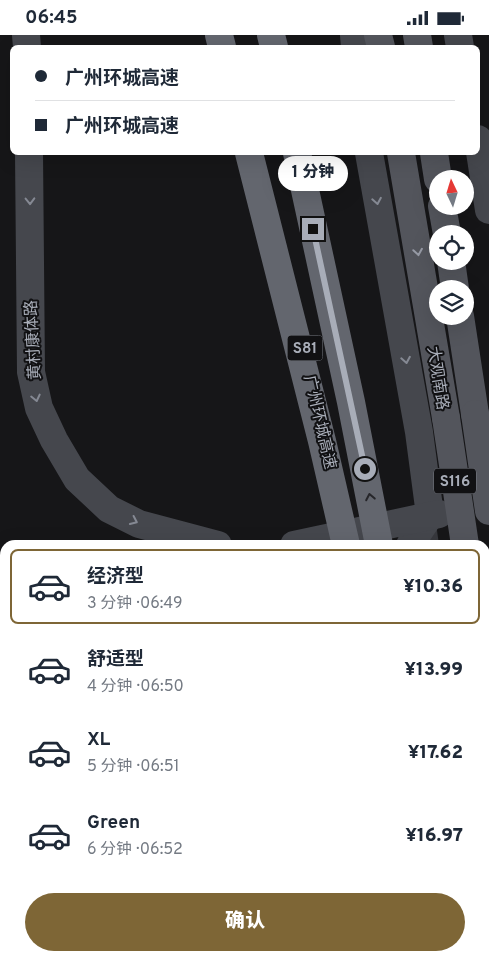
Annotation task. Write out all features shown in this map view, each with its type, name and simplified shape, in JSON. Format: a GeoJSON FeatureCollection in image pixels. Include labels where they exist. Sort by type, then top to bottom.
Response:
{"type":"FeatureCollection","features":[{"type":"Feature","properties":{"kind":"highway"},"geometry":{"type":"LineString","coordinates":[[250,155],[346,540]]}},
{"type":"Feature","properties":{"kind":"highway","name":"广州环城高速"},"geometry":{"type":"LineString","coordinates":[[258,155],[313,386],[346,540]]}},
{"type":"Feature","properties":{"kind":"highway","name":"广州环城高速"},"geometry":{"type":"LineString","coordinates":[[297,155],[351,402],[378,540]]}},
{"type":"Feature","properties":{"kind":"highway"},"geometry":{"type":"LineString","coordinates":[[304,155],[351,402]]}},
{"type":"Feature","properties":{"kind":"main road","name":"大观南路"},"geometry":{"type":"LineString","coordinates":[[401,155],[446,418],[464,540]]}},
{"type":"Feature","properties":{"kind":"main road"},"geometry":{"type":"LineString","coordinates":[[434,155],[437,170]]}},
{"type":"Feature","properties":{"kind":"main road","name":"大观南路"},"geometry":{"type":"LineString","coordinates":[[461,325],[489,511]]}},
{"type":"Feature","properties":{"kind":"street"},"geometry":{"type":"LineString","coordinates":[[480,152],[489,210]]}},
{"type":"Feature","properties":{"kind":"street","name":"黄村康体路"},"geometry":{"type":"LineString","coordinates":[[29,155],[30,372],[39,408],[54,440],[77,479],[109,509],[139,524],[199,540]]}},
{"type":"Feature","properties":{"kind":"street"},"geometry":{"type":"LineString","coordinates":[[369,155],[419,432],[430,515],[413,540]]}},
{"type":"Feature","properties":{"kind":"street"},"geometry":{"type":"LineString","coordinates":[[317,540],[478,506],[489,501]]}},
{"type":"Feature","properties":{"kind":"lane"},"geometry":{"type":"LineString","coordinates":[[430,515],[433,540]]}},
{"type":"Feature","properties":{"kind":"route"},"geometry":{"type":"LineString","coordinates":[[313,229],[365,469]]}}]}
